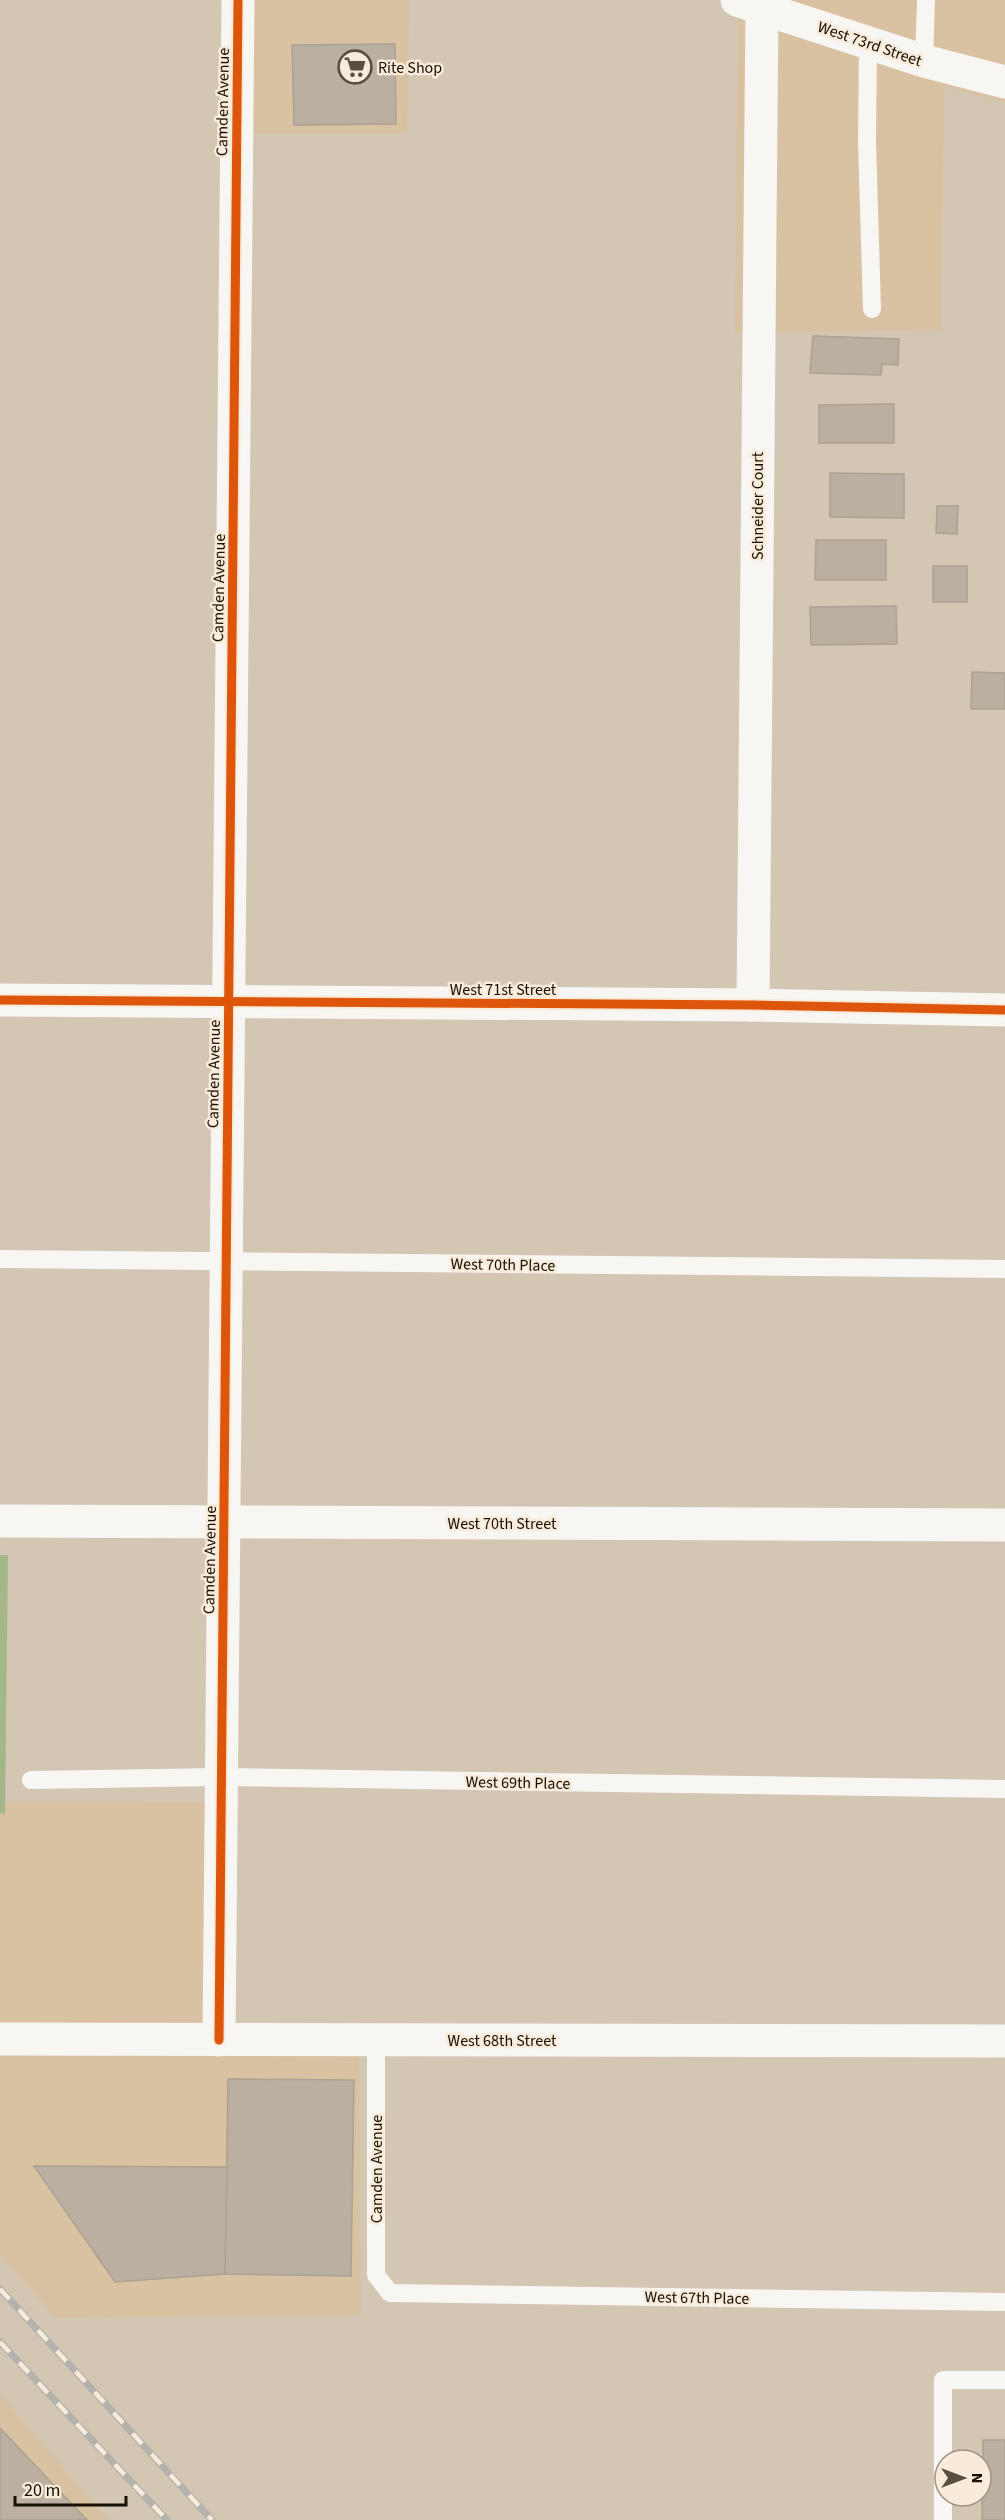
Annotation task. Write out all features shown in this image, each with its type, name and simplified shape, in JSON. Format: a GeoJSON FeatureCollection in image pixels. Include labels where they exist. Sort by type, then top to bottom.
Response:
{"type":"FeatureCollection","features":[{"type":"Feature","properties":{"kind":"street","name":"Camden Avenue"},"geometry":{"type":"LineString","coordinates":[[219,2040],[238,0]]}},
{"type":"Feature","properties":{"kind":"street","name":"West 73rd Street"},"geometry":{"type":"LineString","coordinates":[[749,3],[924,62],[1005,82]]}},
{"type":"Feature","properties":{"kind":"street","name":"Schneider Court"},"geometry":{"type":"LineString","coordinates":[[749,3],[753,1005]]}},
{"type":"Feature","properties":{"kind":"street","name":"West 71st Street"},"geometry":{"type":"LineString","coordinates":[[0,1000],[753,1005],[1005,1010]]}},
{"type":"Feature","properties":{"kind":"street","name":"West 70th Street"},"geometry":{"type":"LineString","coordinates":[[0,1521],[1005,1525]]}},
{"type":"Feature","properties":{"kind":"street","name":"West 68th Street"},"geometry":{"type":"LineString","coordinates":[[0,2039],[1005,2041]]}},
{"type":"Feature","properties":{"kind":"lane"},"geometry":{"type":"LineString","coordinates":[[924,62],[926,0]]}},
{"type":"Feature","properties":{"kind":"lane"},"geometry":{"type":"LineString","coordinates":[[868,42],[867,142],[872,309]]}},
{"type":"Feature","properties":{"kind":"lane","name":"West 70th Place"},"geometry":{"type":"LineString","coordinates":[[0,1259],[1005,1269]]}},
{"type":"Feature","properties":{"kind":"lane","name":"West 69th Place"},"geometry":{"type":"LineString","coordinates":[[31,1780],[222,1778],[1005,1789]]}},
{"type":"Feature","properties":{"kind":"lane","name":"Camden Avenue"},"geometry":{"type":"LineString","coordinates":[[376,2040],[376,2275],[390,2293]]}},
{"type":"Feature","properties":{"kind":"lane","name":"West 67th Place"},"geometry":{"type":"LineString","coordinates":[[390,2293],[1005,2302]]}},
{"type":"Feature","properties":{"kind":"lane"},"geometry":{"type":"LineString","coordinates":[[943,2520],[943,2380],[1005,2380]]}},
{"type":"Feature","properties":{"kind":"shaded area"},"geometry":{"type":"Polygon","coordinates":[[[250,0],[409,0],[407,133],[246,133],[250,0]]]}},
{"type":"Feature","properties":{"kind":"shaded area"},"geometry":{"type":"Polygon","coordinates":[[[738,0],[1005,0],[1005,103],[944,86],[941,330],[735,333],[738,0]]]}},
{"type":"Feature","properties":{"kind":"shaded area"},"geometry":{"type":"Polygon","coordinates":[[[5,1802],[209,1803],[206,2054],[359,2055],[361,2315],[56,2317],[0,2256],[0,1813],[5,1813],[5,1802]]]}},
{"type":"Feature","properties":{"kind":"shaded area"},"geometry":{"type":"Polygon","coordinates":[[[0,2394],[108,2520],[0,2520],[0,2394]]]}},
{"type":"Feature","properties":{"kind":"green space"},"geometry":{"type":"Polygon","coordinates":[[[0,1555],[8,1555],[5,1814],[0,1813],[0,1555]]]}},
{"type":"Feature","properties":{"kind":"building"},"geometry":{"type":"Polygon","coordinates":[[[395,44],[396,124],[294,125],[292,45],[395,44]]]}},
{"type":"Feature","properties":{"kind":"building"},"geometry":{"type":"Polygon","coordinates":[[[813,336],[899,339],[898,365],[882,364],[881,375],[810,373],[813,336]]]}},
{"type":"Feature","properties":{"kind":"building"},"geometry":{"type":"Polygon","coordinates":[[[894,404],[894,443],[819,443],[819,405],[894,404]]]}},
{"type":"Feature","properties":{"kind":"building"},"geometry":{"type":"Polygon","coordinates":[[[830,473],[904,474],[904,518],[830,517],[830,473]]]}},
{"type":"Feature","properties":{"kind":"building"},"geometry":{"type":"Polygon","coordinates":[[[937,506],[958,506],[957,534],[936,533],[937,506]]]}},
{"type":"Feature","properties":{"kind":"building"},"geometry":{"type":"Polygon","coordinates":[[[816,540],[886,540],[886,580],[815,580],[816,540]]]}},
{"type":"Feature","properties":{"kind":"building"},"geometry":{"type":"Polygon","coordinates":[[[933,566],[967,566],[967,602],[933,602],[933,566]]]}},
{"type":"Feature","properties":{"kind":"building"},"geometry":{"type":"Polygon","coordinates":[[[896,606],[897,644],[811,645],[810,607],[896,606]]]}},
{"type":"Feature","properties":{"kind":"building"},"geometry":{"type":"Polygon","coordinates":[[[972,672],[1005,673],[1005,709],[971,709],[972,672]]]}},
{"type":"Feature","properties":{"kind":"building"},"geometry":{"type":"Polygon","coordinates":[[[228,2079],[354,2080],[351,2276],[225,2274],[228,2079]]]}},
{"type":"Feature","properties":{"kind":"building"},"geometry":{"type":"Polygon","coordinates":[[[34,2166],[227,2167],[225,2274],[115,2282],[34,2166]]]}},
{"type":"Feature","properties":{"kind":"building"},"geometry":{"type":"Polygon","coordinates":[[[0,2428],[87,2520],[0,2520],[0,2428]]]}},
{"type":"Feature","properties":{"kind":"building"},"geometry":{"type":"Polygon","coordinates":[[[983,2440],[1005,2440],[1005,2520],[982,2520],[982,2508],[993,2508],[993,2448],[983,2448],[983,2440]]]}},
{"type":"Feature","properties":{"kind":"railway"},"geometry":{"type":"LineString","coordinates":[[0,2289],[212,2520]]}},
{"type":"Feature","properties":{"kind":"railway"},"geometry":{"type":"LineString","coordinates":[[0,2342],[167,2520]]}},
{"type":"Feature","properties":{"kind":"cycle path"},"geometry":{"type":"LineString","coordinates":[[219,2040],[238,0]]}},
{"type":"Feature","properties":{"kind":"cycle path"},"geometry":{"type":"LineString","coordinates":[[0,1000],[753,1005],[1005,1010]]}},
{"type":"Feature","properties":{"kind":"place","name":"Rite Shop"},"geometry":{"type":"Point","coordinates":[355,67]}}]}
